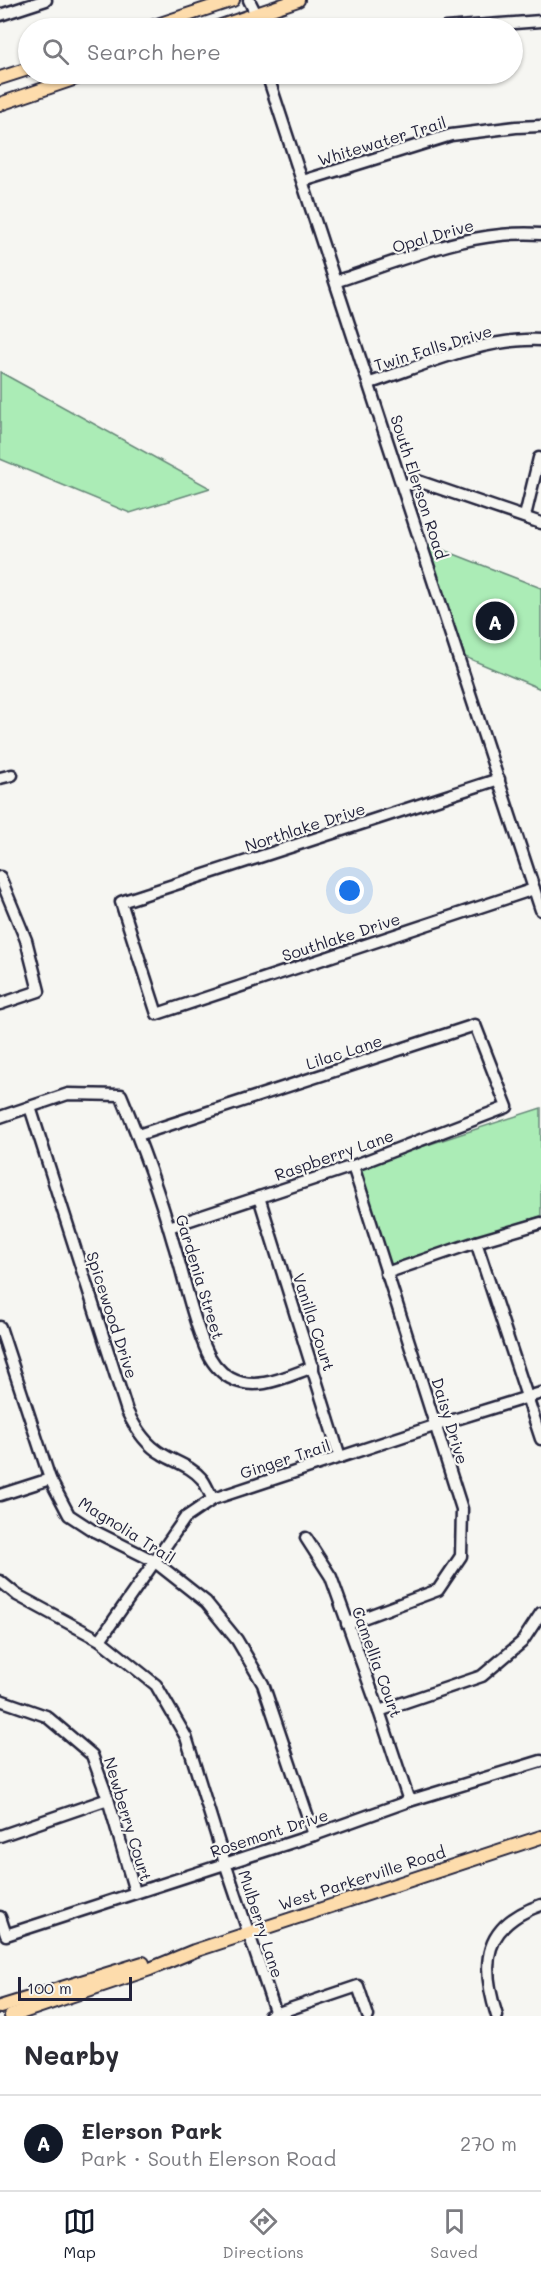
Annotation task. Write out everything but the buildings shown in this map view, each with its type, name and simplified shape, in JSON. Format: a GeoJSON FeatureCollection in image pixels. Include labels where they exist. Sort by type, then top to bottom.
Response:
{"type":"FeatureCollection","features":[{"type":"Feature","properties":{"kind":"main road"},"geometry":{"type":"LineString","coordinates":[[178,18],[233,0]]}},
{"type":"Feature","properties":{"kind":"main road"},"geometry":{"type":"LineString","coordinates":[[244,18],[298,0]]}},
{"type":"Feature","properties":{"kind":"main road"},"geometry":{"type":"LineString","coordinates":[[0,78],[18,72]]}},
{"type":"Feature","properties":{"kind":"main road"},"geometry":{"type":"LineString","coordinates":[[0,104],[59,84]]}},
{"type":"Feature","properties":{"kind":"main road","name":"West Parkerville Road"},"geometry":{"type":"LineString","coordinates":[[10,2016],[150,1969],[194,1951],[541,1837]]}},
{"type":"Feature","properties":{"kind":"main road","name":"West Parkerville Road"},"geometry":{"type":"LineString","coordinates":[[0,2007],[136,1965],[194,1951]]}},
{"type":"Feature","properties":{"kind":"street"},"geometry":{"type":"LineString","coordinates":[[0,15],[46,0]]}},
{"type":"Feature","properties":{"kind":"street"},"geometry":{"type":"LineString","coordinates":[[249,0],[256,14]]}},
{"type":"Feature","properties":{"kind":"street"},"geometry":{"type":"LineString","coordinates":[[257,18],[258,0]]}},
{"type":"Feature","properties":{"kind":"street"},"geometry":{"type":"LineString","coordinates":[[523,22],[541,21]]}},
{"type":"Feature","properties":{"kind":"street","name":"South Elerson Road"},"geometry":{"type":"LineString","coordinates":[[271,84],[541,910]]}},
{"type":"Feature","properties":{"kind":"street","name":"Whitewater Trail"},"geometry":{"type":"LineString","coordinates":[[303,181],[452,135],[541,126]]}},
{"type":"Feature","properties":{"kind":"street","name":"Opal Drive"},"geometry":{"type":"LineString","coordinates":[[337,281],[468,240],[518,232],[541,234]]}},
{"type":"Feature","properties":{"kind":"street","name":"Twin Falls Drive"},"geometry":{"type":"LineString","coordinates":[[370,383],[475,349],[503,342],[541,340]]}},
{"type":"Feature","properties":{"kind":"street"},"geometry":{"type":"LineString","coordinates":[[525,516],[539,458]]}},
{"type":"Feature","properties":{"kind":"street"},"geometry":{"type":"LineString","coordinates":[[403,486],[418,481],[541,523]]}},
{"type":"Feature","properties":{"kind":"street"},"geometry":{"type":"LineString","coordinates":[[0,778],[12,775]]}},
{"type":"Feature","properties":{"kind":"street","name":"Northlake Drive"},"geometry":{"type":"LineString","coordinates":[[158,1014],[121,902],[499,779]]}},
{"type":"Feature","properties":{"kind":"street"},"geometry":{"type":"LineString","coordinates":[[0,877],[2,889],[26,940],[39,991],[0,1004]]}},
{"type":"Feature","properties":{"kind":"street","name":"Southlake Drive"},"geometry":{"type":"LineString","coordinates":[[158,1014],[534,889]]}},
{"type":"Feature","properties":{"kind":"street","name":"Lilac Lane"},"geometry":{"type":"LineString","coordinates":[[138,1135],[476,1024],[507,1107]]}},
{"type":"Feature","properties":{"kind":"street","name":"Gardenia Street"},"geometry":{"type":"LineString","coordinates":[[30,1107],[68,1094],[122,1095],[169,1227],[204,1346],[214,1365],[229,1377],[254,1384],[270,1382],[313,1367]]}},
{"type":"Feature","properties":{"kind":"street"},"geometry":{"type":"LineString","coordinates":[[0,1117],[30,1107]]}},
{"type":"Feature","properties":{"kind":"street","name":"Spicewood Drive"},"geometry":{"type":"LineString","coordinates":[[30,1107],[133,1424],[148,1443],[161,1454],[189,1467],[202,1479],[213,1499]]}},
{"type":"Feature","properties":{"kind":"street","name":"Raspberry Lane"},"geometry":{"type":"LineString","coordinates":[[169,1227],[353,1166],[507,1107]]}},
{"type":"Feature","properties":{"kind":"street","name":"Daisy Drive"},"geometry":{"type":"LineString","coordinates":[[347,1624],[438,1590],[461,1556],[462,1509],[353,1166]]}},
{"type":"Feature","properties":{"kind":"street","name":"Vanilla Court"},"geometry":{"type":"LineString","coordinates":[[259,1197],[340,1457]]}},
{"type":"Feature","properties":{"kind":"street"},"geometry":{"type":"LineString","coordinates":[[386,1272],[541,1223]]}},
{"type":"Feature","properties":{"kind":"street"},"geometry":{"type":"LineString","coordinates":[[476,1242],[541,1439]]}},
{"type":"Feature","properties":{"kind":"street","name":"Magnolia Trail"},"geometry":{"type":"LineString","coordinates":[[0,1327],[50,1479],[69,1515],[92,1530],[154,1561],[207,1602],[243,1649],[263,1684],[314,1835]]}},
{"type":"Feature","properties":{"kind":"street","name":"Ginger Trail"},"geometry":{"type":"LineString","coordinates":[[100,1640],[185,1518],[213,1499],[247,1486],[541,1393]]}},
{"type":"Feature","properties":{"kind":"street"},"geometry":{"type":"LineString","coordinates":[[0,1495],[50,1479]]}},
{"type":"Feature","properties":{"kind":"street","name":"Camellia Court"},"geometry":{"type":"LineString","coordinates":[[306,1538],[331,1577],[409,1801]]}},
{"type":"Feature","properties":{"kind":"street","name":"Mulberry Lane"},"geometry":{"type":"LineString","coordinates":[[0,1581],[16,1595],[100,1640],[156,1685],[186,1737],[272,2015]]}},
{"type":"Feature","properties":{"kind":"street"},"geometry":{"type":"LineString","coordinates":[[379,1711],[482,1676],[522,1642],[541,1613]]}},
{"type":"Feature","properties":{"kind":"street","name":"Newberry Court"},"geometry":{"type":"LineString","coordinates":[[0,1700],[46,1716],[92,1755],[108,1799],[135,1893]]}},
{"type":"Feature","properties":{"kind":"street","name":"Rosemont Drive"},"geometry":{"type":"LineString","coordinates":[[0,1917],[6,1935],[314,1835],[409,1801],[541,1761]]}},
{"type":"Feature","properties":{"kind":"street"},"geometry":{"type":"LineString","coordinates":[[0,1836],[108,1799]]}},
{"type":"Feature","properties":{"kind":"street"},"geometry":{"type":"LineString","coordinates":[[497,2016],[487,1972],[489,1953],[497,1936],[509,1920],[541,1905]]}},
{"type":"Feature","properties":{"kind":"street"},"geometry":{"type":"LineString","coordinates":[[272,2015],[358,1986],[368,2016]]}},
{"type":"Feature","properties":{"kind":"green space"},"geometry":{"type":"Polygon","coordinates":[[[0,372],[210,488],[130,513],[0,459],[0,372]]]}},
{"type":"Feature","properties":{"kind":"green space"},"geometry":{"type":"Polygon","coordinates":[[[428,544],[541,588],[541,689],[458,654],[428,544]]]}},
{"type":"Feature","properties":{"kind":"green space"},"geometry":{"type":"Polygon","coordinates":[[[541,1108],[541,1216],[389,1265],[357,1168],[541,1108]]]}},
{"type":"Feature","properties":{"kind":"place","name":"Elerson Park"},"geometry":{"type":"Point","coordinates":[495,621]}}]}
